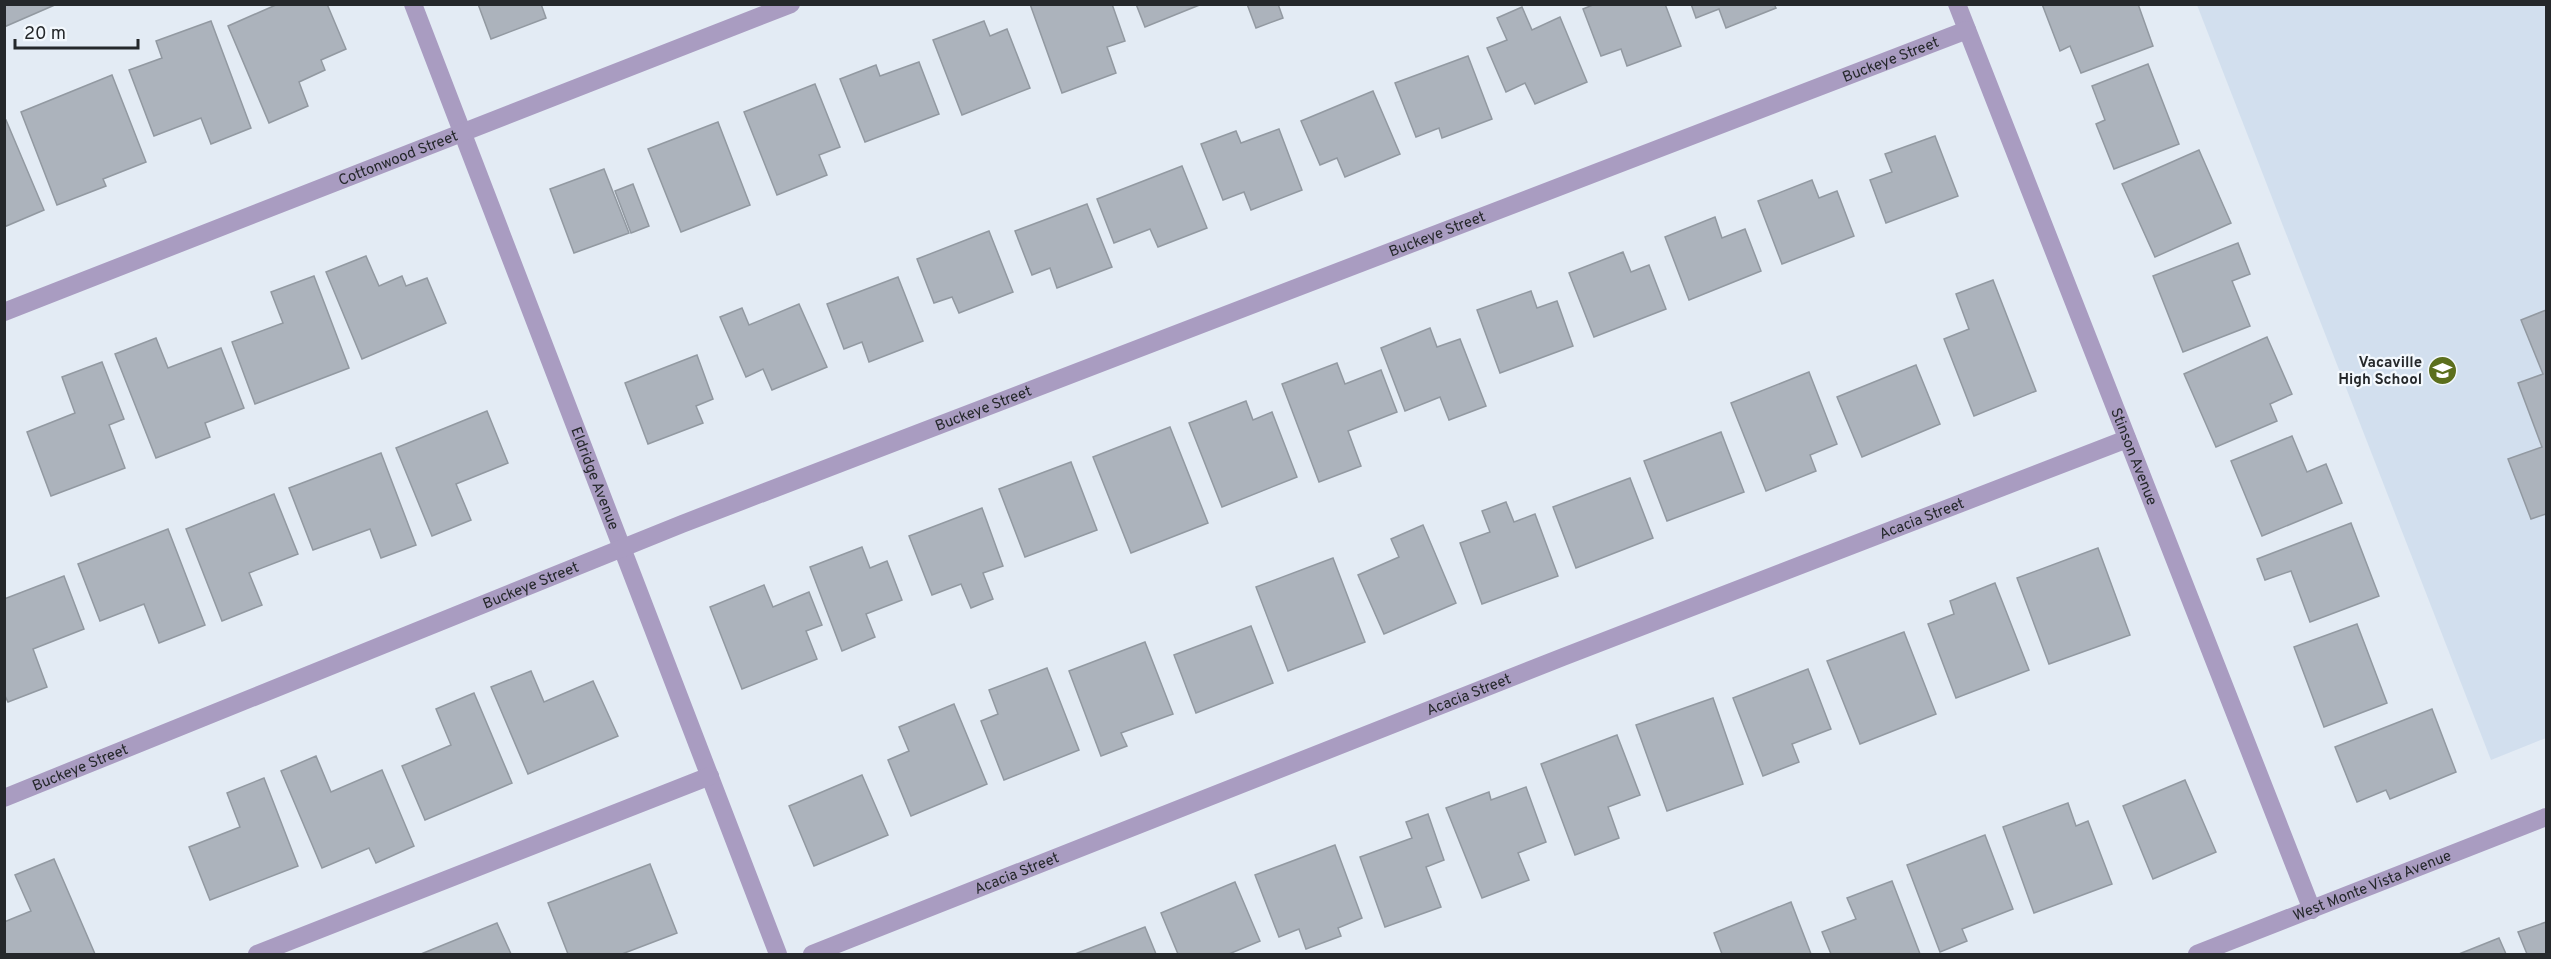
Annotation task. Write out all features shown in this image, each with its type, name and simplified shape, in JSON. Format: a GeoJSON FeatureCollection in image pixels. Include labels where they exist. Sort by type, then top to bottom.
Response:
{"type":"FeatureCollection","features":[{"type":"Feature","properties":{"kind":"street","name":"Eldridge Avenue"},"geometry":{"type":"LineString","coordinates":[[413,4],[778,954]]}},
{"type":"Feature","properties":{"kind":"street","name":"Cottonwood Street"},"geometry":{"type":"LineString","coordinates":[[4,312],[791,4]]}},
{"type":"Feature","properties":{"kind":"street","name":"Stinson Avenue"},"geometry":{"type":"LineString","coordinates":[[1957,4],[2312,910]]}},
{"type":"Feature","properties":{"kind":"street","name":"Buckeye Street"},"geometry":{"type":"LineString","coordinates":[[4,798],[621,548],[1966,30]]}},
{"type":"Feature","properties":{"kind":"street","name":"Acacia Street"},"geometry":{"type":"LineString","coordinates":[[812,954],[1574,653],[2127,439]]}},
{"type":"Feature","properties":{"kind":"street"},"geometry":{"type":"LineString","coordinates":[[257,954],[710,776]]}},
{"type":"Feature","properties":{"kind":"street","name":"West Monte Vista Avenue"},"geometry":{"type":"LineString","coordinates":[[2196,954],[2547,817]]}},
{"type":"Feature","properties":{"kind":"shaded area","name":"Vacaville High School"},"geometry":{"type":"Polygon","coordinates":[[[2197,5],[2546,5],[2546,738],[2491,760],[2197,5]]]}},
{"type":"Feature","properties":{"kind":"building"},"geometry":{"type":"Polygon","coordinates":[[[4,4],[57,4],[4,27],[4,4]]]}},
{"type":"Feature","properties":{"kind":"building"},"geometry":{"type":"Polygon","coordinates":[[[278,4],[327,4],[346,49],[321,60],[325,70],[299,82],[308,106],[269,123],[228,26],[278,4]]]}},
{"type":"Feature","properties":{"kind":"building"},"geometry":{"type":"Polygon","coordinates":[[[478,4],[541,4],[546,18],[491,39],[478,4]]]}},
{"type":"Feature","properties":{"kind":"building"},"geometry":{"type":"Polygon","coordinates":[[[1030,4],[1112,4],[1125,41],[1107,47],[1116,73],[1062,93],[1030,4]]]}},
{"type":"Feature","properties":{"kind":"building"},"geometry":{"type":"Polygon","coordinates":[[[1136,4],[1202,4],[1145,27],[1136,4]]]}},
{"type":"Feature","properties":{"kind":"building"},"geometry":{"type":"Polygon","coordinates":[[[1247,4],[1278,4],[1283,18],[1256,28],[1247,4]]]}},
{"type":"Feature","properties":{"kind":"building"},"geometry":{"type":"Polygon","coordinates":[[[1595,4],[1665,4],[1681,46],[1627,66],[1621,49],[1601,56],[1583,9],[1595,4]]]}},
{"type":"Feature","properties":{"kind":"building"},"geometry":{"type":"Polygon","coordinates":[[[1691,4],[1774,4],[1776,8],[1726,28],[1719,9],[1696,18],[1691,4]]]}},
{"type":"Feature","properties":{"kind":"building"},"geometry":{"type":"Polygon","coordinates":[[[2042,4],[2138,4],[2153,46],[2081,73],[2070,46],[2060,51],[2042,4]]]}},
{"type":"Feature","properties":{"kind":"building"},"geometry":{"type":"Polygon","coordinates":[[[1522,7],[1532,30],[1560,17],[1587,82],[1535,104],[1525,83],[1506,92],[1487,48],[1507,40],[1497,18],[1522,7]]]}},
{"type":"Feature","properties":{"kind":"building"},"geometry":{"type":"Polygon","coordinates":[[[211,21],[251,128],[211,144],[201,118],[154,136],[129,70],[162,58],[156,41],[211,21]]]}},
{"type":"Feature","properties":{"kind":"building"},"geometry":{"type":"Polygon","coordinates":[[[984,21],[990,36],[1007,29],[1030,88],[962,115],[933,40],[984,21]]]}},
{"type":"Feature","properties":{"kind":"building"},"geometry":{"type":"Polygon","coordinates":[[[1468,56],[1492,119],[1442,138],[1439,128],[1416,137],[1395,83],[1468,56]]]}},
{"type":"Feature","properties":{"kind":"building"},"geometry":{"type":"Polygon","coordinates":[[[919,62],[939,114],[865,142],[840,79],[876,65],[880,76],[919,62]]]}},
{"type":"Feature","properties":{"kind":"building"},"geometry":{"type":"Polygon","coordinates":[[[2148,64],[2179,144],[2114,169],[2096,124],[2105,120],[2092,86],[2148,64]]]}},
{"type":"Feature","properties":{"kind":"building"},"geometry":{"type":"Polygon","coordinates":[[[112,75],[146,162],[103,179],[106,186],[57,205],[21,112],[112,75]]]}},
{"type":"Feature","properties":{"kind":"building"},"geometry":{"type":"Polygon","coordinates":[[[815,84],[840,147],[819,155],[827,175],[777,195],[744,112],[815,84]]]}},
{"type":"Feature","properties":{"kind":"building"},"geometry":{"type":"Polygon","coordinates":[[[1373,91],[1400,154],[1345,177],[1337,158],[1320,165],[1301,121],[1373,91]]]}},
{"type":"Feature","properties":{"kind":"building"},"geometry":{"type":"Polygon","coordinates":[[[6,120],[44,210],[4,227],[4,121],[6,120]]]}},
{"type":"Feature","properties":{"kind":"building"},"geometry":{"type":"Polygon","coordinates":[[[718,122],[750,205],[681,232],[648,149],[718,122]]]}},
{"type":"Feature","properties":{"kind":"building"},"geometry":{"type":"Polygon","coordinates":[[[1279,129],[1302,190],[1251,210],[1244,192],[1223,200],[1201,144],[1236,131],[1241,143],[1279,129]]]}},
{"type":"Feature","properties":{"kind":"building"},"geometry":{"type":"Polygon","coordinates":[[[1935,136],[1958,196],[1886,223],[1870,180],[1892,172],[1885,154],[1935,136]]]}},
{"type":"Feature","properties":{"kind":"building"},"geometry":{"type":"Polygon","coordinates":[[[2199,150],[2231,223],[2155,257],[2122,184],[2199,150]]]}},
{"type":"Feature","properties":{"kind":"building"},"geometry":{"type":"Polygon","coordinates":[[[1182,166],[1207,228],[1158,247],[1150,229],[1114,243],[1097,199],[1182,166]]]}},
{"type":"Feature","properties":{"kind":"building"},"geometry":{"type":"Polygon","coordinates":[[[604,169],[629,233],[574,253],[550,189],[604,169]]]}},
{"type":"Feature","properties":{"kind":"building"},"geometry":{"type":"Polygon","coordinates":[[[1812,180],[1819,198],[1837,191],[1854,236],[1782,264],[1758,201],[1812,180]]]}},
{"type":"Feature","properties":{"kind":"building"},"geometry":{"type":"Polygon","coordinates":[[[633,184],[649,226],[631,233],[615,191],[633,184]]]}},
{"type":"Feature","properties":{"kind":"building"},"geometry":{"type":"Polygon","coordinates":[[[1087,204],[1112,267],[1057,288],[1050,268],[1032,275],[1015,231],[1087,204]]]}},
{"type":"Feature","properties":{"kind":"building"},"geometry":{"type":"Polygon","coordinates":[[[1715,217],[1722,238],[1745,229],[1761,271],[1689,300],[1665,237],[1715,217]]]}},
{"type":"Feature","properties":{"kind":"building"},"geometry":{"type":"Polygon","coordinates":[[[989,231],[1013,292],[959,313],[952,297],[934,303],[917,259],[989,231]]]}},
{"type":"Feature","properties":{"kind":"building"},"geometry":{"type":"Polygon","coordinates":[[[2238,243],[2250,274],[2232,281],[2250,326],[2183,352],[2153,276],[2238,243]]]}},
{"type":"Feature","properties":{"kind":"building"},"geometry":{"type":"Polygon","coordinates":[[[1623,252],[1631,272],[1649,265],[1666,309],[1594,337],[1569,273],[1623,252]]]}},
{"type":"Feature","properties":{"kind":"building"},"geometry":{"type":"Polygon","coordinates":[[[366,256],[379,286],[402,276],[406,286],[427,278],[446,323],[362,359],[326,272],[366,256]]]}},
{"type":"Feature","properties":{"kind":"building"},"geometry":{"type":"Polygon","coordinates":[[[314,276],[349,368],[255,404],[232,342],[283,323],[271,292],[314,276]]]}},
{"type":"Feature","properties":{"kind":"building"},"geometry":{"type":"Polygon","coordinates":[[[898,277],[923,341],[869,362],[862,342],[844,349],[827,304],[898,277]]]}},
{"type":"Feature","properties":{"kind":"building"},"geometry":{"type":"Polygon","coordinates":[[[1993,280],[2036,391],[1974,416],[1944,339],[1969,329],[1956,294],[1993,280]]]}},
{"type":"Feature","properties":{"kind":"building"},"geometry":{"type":"Polygon","coordinates":[[[1531,291],[1537,308],[1557,301],[1573,346],[1500,373],[1477,310],[1531,291]]]}},
{"type":"Feature","properties":{"kind":"building"},"geometry":{"type":"Polygon","coordinates":[[[799,304],[827,367],[772,390],[763,369],[746,377],[720,317],[742,308],[749,325],[799,304]]]}},
{"type":"Feature","properties":{"kind":"building"},"geometry":{"type":"Polygon","coordinates":[[[2546,310],[2546,514],[2531,519],[2508,459],[2542,447],[2518,383],[2543,374],[2521,320],[2546,310]]]}},
{"type":"Feature","properties":{"kind":"building"},"geometry":{"type":"Polygon","coordinates":[[[1430,328],[1437,347],[1460,339],[1486,406],[1449,420],[1440,397],[1405,411],[1381,348],[1430,328]]]}},
{"type":"Feature","properties":{"kind":"building"},"geometry":{"type":"Polygon","coordinates":[[[2267,337],[2292,394],[2270,404],[2277,421],[2216,447],[2184,374],[2267,337]]]}},
{"type":"Feature","properties":{"kind":"building"},"geometry":{"type":"Polygon","coordinates":[[[156,338],[168,368],[221,348],[244,408],[205,423],[210,437],[156,458],[115,354],[156,338]]]}},
{"type":"Feature","properties":{"kind":"building"},"geometry":{"type":"Polygon","coordinates":[[[697,355],[713,399],[696,406],[703,423],[648,444],[625,383],[697,355]]]}},
{"type":"Feature","properties":{"kind":"building"},"geometry":{"type":"Polygon","coordinates":[[[102,362],[124,419],[109,425],[125,468],[51,496],[27,432],[75,413],[62,377],[102,362]]]}},
{"type":"Feature","properties":{"kind":"building"},"geometry":{"type":"Polygon","coordinates":[[[1337,363],[1345,384],[1381,370],[1397,412],[1348,431],[1361,466],[1319,482],[1282,384],[1337,363]]]}},
{"type":"Feature","properties":{"kind":"building"},"geometry":{"type":"Polygon","coordinates":[[[1916,365],[1940,424],[1862,457],[1837,397],[1916,365]]]}},
{"type":"Feature","properties":{"kind":"building"},"geometry":{"type":"Polygon","coordinates":[[[1809,372],[1837,444],[1810,455],[1816,471],[1766,491],[1731,403],[1809,372]]]}},
{"type":"Feature","properties":{"kind":"building"},"geometry":{"type":"Polygon","coordinates":[[[1246,401],[1253,420],[1272,412],[1297,477],[1222,507],[1189,423],[1246,401]]]}},
{"type":"Feature","properties":{"kind":"building"},"geometry":{"type":"Polygon","coordinates":[[[487,411],[508,463],[456,484],[471,520],[432,536],[396,448],[487,411]]]}},
{"type":"Feature","properties":{"kind":"building"},"geometry":{"type":"Polygon","coordinates":[[[1170,427],[1208,523],[1131,553],[1093,457],[1170,427]]]}},
{"type":"Feature","properties":{"kind":"building"},"geometry":{"type":"Polygon","coordinates":[[[1721,432],[1744,492],[1667,521],[1644,461],[1721,432]]]}},
{"type":"Feature","properties":{"kind":"building"},"geometry":{"type":"Polygon","coordinates":[[[2292,436],[2307,472],[2326,464],[2342,503],[2262,536],[2231,461],[2292,436]]]}},
{"type":"Feature","properties":{"kind":"building"},"geometry":{"type":"Polygon","coordinates":[[[381,453],[416,545],[381,558],[370,529],[313,550],[289,488],[381,453]]]}},
{"type":"Feature","properties":{"kind":"building"},"geometry":{"type":"Polygon","coordinates":[[[1071,462],[1097,530],[1025,557],[999,489],[1071,462]]]}},
{"type":"Feature","properties":{"kind":"building"},"geometry":{"type":"Polygon","coordinates":[[[1630,478],[1653,538],[1576,568],[1553,507],[1630,478]]]}},
{"type":"Feature","properties":{"kind":"building"},"geometry":{"type":"Polygon","coordinates":[[[274,494],[298,554],[249,573],[262,605],[222,621],[186,529],[274,494]]]}},
{"type":"Feature","properties":{"kind":"building"},"geometry":{"type":"Polygon","coordinates":[[[1506,502],[1514,522],[1535,514],[1558,576],[1482,604],[1460,543],[1490,532],[1482,511],[1506,502]]]}},
{"type":"Feature","properties":{"kind":"building"},"geometry":{"type":"Polygon","coordinates":[[[982,508],[1003,566],[983,573],[993,599],[971,608],[961,584],[932,595],[909,536],[982,508]]]}},
{"type":"Feature","properties":{"kind":"building"},"geometry":{"type":"Polygon","coordinates":[[[2351,523],[2379,596],[2310,622],[2291,571],[2265,580],[2257,559],[2351,523]]]}},
{"type":"Feature","properties":{"kind":"building"},"geometry":{"type":"Polygon","coordinates":[[[1423,525],[1456,603],[1384,634],[1358,575],[1399,557],[1391,539],[1423,525]]]}},
{"type":"Feature","properties":{"kind":"building"},"geometry":{"type":"Polygon","coordinates":[[[168,529],[205,625],[159,643],[144,604],[100,621],[78,564],[168,529]]]}},
{"type":"Feature","properties":{"kind":"building"},"geometry":{"type":"Polygon","coordinates":[[[862,547],[870,568],[887,561],[902,600],[866,614],[875,637],[842,651],[810,567],[862,547]]]}},
{"type":"Feature","properties":{"kind":"building"},"geometry":{"type":"Polygon","coordinates":[[[2098,548],[2130,635],[2049,664],[2017,578],[2098,548]]]}},
{"type":"Feature","properties":{"kind":"building"},"geometry":{"type":"Polygon","coordinates":[[[1333,558],[1365,642],[1288,671],[1256,587],[1333,558]]]}},
{"type":"Feature","properties":{"kind":"building"},"geometry":{"type":"Polygon","coordinates":[[[64,576],[84,629],[33,649],[47,687],[8,702],[4,694],[4,599],[64,576]]]}},
{"type":"Feature","properties":{"kind":"building"},"geometry":{"type":"Polygon","coordinates":[[[1995,583],[2029,670],[1956,698],[1928,624],[1954,614],[1950,601],[1995,583]]]}},
{"type":"Feature","properties":{"kind":"building"},"geometry":{"type":"Polygon","coordinates":[[[764,585],[773,607],[809,592],[822,625],[806,631],[817,659],[742,689],[710,607],[764,585]]]}},
{"type":"Feature","properties":{"kind":"building"},"geometry":{"type":"Polygon","coordinates":[[[2357,624],[2387,703],[2324,727],[2294,647],[2357,624]]]}},
{"type":"Feature","properties":{"kind":"building"},"geometry":{"type":"Polygon","coordinates":[[[1251,626],[1273,683],[1196,713],[1174,655],[1251,626]]]}},
{"type":"Feature","properties":{"kind":"building"},"geometry":{"type":"Polygon","coordinates":[[[1904,632],[1936,714],[1860,744],[1827,661],[1904,632]]]}},
{"type":"Feature","properties":{"kind":"building"},"geometry":{"type":"Polygon","coordinates":[[[1145,642],[1173,714],[1121,733],[1127,746],[1101,756],[1069,671],[1145,642]]]}},
{"type":"Feature","properties":{"kind":"building"},"geometry":{"type":"Polygon","coordinates":[[[1047,668],[1079,750],[1004,780],[981,721],[998,714],[989,690],[1047,668]]]}},
{"type":"Feature","properties":{"kind":"building"},"geometry":{"type":"Polygon","coordinates":[[[1808,669],[1831,729],[1792,744],[1799,762],[1763,776],[1733,698],[1808,669]]]}},
{"type":"Feature","properties":{"kind":"building"},"geometry":{"type":"Polygon","coordinates":[[[531,671],[544,702],[593,681],[618,736],[528,774],[491,687],[531,671]]]}},
{"type":"Feature","properties":{"kind":"building"},"geometry":{"type":"Polygon","coordinates":[[[474,693],[512,783],[425,820],[402,766],[451,745],[436,709],[474,693]]]}},
{"type":"Feature","properties":{"kind":"building"},"geometry":{"type":"Polygon","coordinates":[[[1713,698],[1743,784],[1667,811],[1636,725],[1713,698]]]}},
{"type":"Feature","properties":{"kind":"building"},"geometry":{"type":"Polygon","coordinates":[[[954,704],[987,784],[911,816],[888,760],[909,751],[899,727],[954,704]]]}},
{"type":"Feature","properties":{"kind":"building"},"geometry":{"type":"Polygon","coordinates":[[[2432,709],[2456,772],[2390,799],[2386,790],[2357,802],[2335,747],[2432,709]]]}},
{"type":"Feature","properties":{"kind":"building"},"geometry":{"type":"Polygon","coordinates":[[[1617,735],[1640,795],[1608,807],[1619,838],[1575,855],[1541,764],[1617,735]]]}},
{"type":"Feature","properties":{"kind":"building"},"geometry":{"type":"Polygon","coordinates":[[[316,756],[331,792],[382,770],[414,846],[376,863],[369,848],[322,868],[281,771],[316,756]]]}},
{"type":"Feature","properties":{"kind":"building"},"geometry":{"type":"Polygon","coordinates":[[[862,775],[888,835],[814,866],[789,806],[862,775]]]}},
{"type":"Feature","properties":{"kind":"building"},"geometry":{"type":"Polygon","coordinates":[[[264,778],[298,866],[210,900],[189,847],[240,827],[227,793],[264,778]]]}},
{"type":"Feature","properties":{"kind":"building"},"geometry":{"type":"Polygon","coordinates":[[[2185,780],[2216,852],[2153,879],[2123,806],[2185,780]]]}},
{"type":"Feature","properties":{"kind":"building"},"geometry":{"type":"Polygon","coordinates":[[[1526,787],[1546,842],[1518,853],[1529,880],[1482,898],[1446,808],[1489,792],[1491,800],[1526,787]]]}},
{"type":"Feature","properties":{"kind":"building"},"geometry":{"type":"Polygon","coordinates":[[[2068,803],[2076,826],[2088,821],[2112,884],[2034,913],[2003,827],[2068,803]]]}},
{"type":"Feature","properties":{"kind":"building"},"geometry":{"type":"Polygon","coordinates":[[[1428,814],[1444,860],[1426,867],[1441,907],[1385,927],[1360,857],[1412,838],[1406,822],[1428,814]]]}},
{"type":"Feature","properties":{"kind":"building"},"geometry":{"type":"Polygon","coordinates":[[[1985,835],[2013,909],[1962,929],[1967,941],[1940,952],[1907,865],[1985,835]]]}},
{"type":"Feature","properties":{"kind":"building"},"geometry":{"type":"Polygon","coordinates":[[[1335,845],[1362,918],[1338,928],[1341,936],[1306,949],[1299,929],[1279,937],[1255,875],[1335,845]]]}},
{"type":"Feature","properties":{"kind":"building"},"geometry":{"type":"Polygon","coordinates":[[[54,859],[95,954],[4,954],[4,922],[31,911],[15,875],[54,859]]]}},
{"type":"Feature","properties":{"kind":"building"},"geometry":{"type":"Polygon","coordinates":[[[650,864],[677,933],[622,954],[568,954],[548,903],[650,864]]]}},
{"type":"Feature","properties":{"kind":"building"},"geometry":{"type":"Polygon","coordinates":[[[1892,881],[1920,954],[1831,954],[1822,932],[1856,919],[1847,898],[1892,881]]]}},
{"type":"Feature","properties":{"kind":"building"},"geometry":{"type":"Polygon","coordinates":[[[1235,882],[1260,941],[1229,954],[1178,954],[1161,913],[1235,882]]]}},
{"type":"Feature","properties":{"kind":"building"},"geometry":{"type":"Polygon","coordinates":[[[1791,902],[1811,954],[1722,954],[1714,933],[1791,902]]]}},
{"type":"Feature","properties":{"kind":"building"},"geometry":{"type":"Polygon","coordinates":[[[2546,922],[2546,954],[2527,954],[2518,932],[2546,922]]]}},
{"type":"Feature","properties":{"kind":"building"},"geometry":{"type":"Polygon","coordinates":[[[497,923],[511,954],[421,954],[497,923]]]}},
{"type":"Feature","properties":{"kind":"building"},"geometry":{"type":"Polygon","coordinates":[[[1145,927],[1156,954],[1075,954],[1145,927]]]}},
{"type":"Feature","properties":{"kind":"building"},"geometry":{"type":"Polygon","coordinates":[[[2499,938],[2506,954],[2459,954],[2499,938]]]}},
{"type":"Feature","properties":{"kind":"place","name":"Vacaville High School"},"geometry":{"type":"Point","coordinates":[2443,371]}}]}
